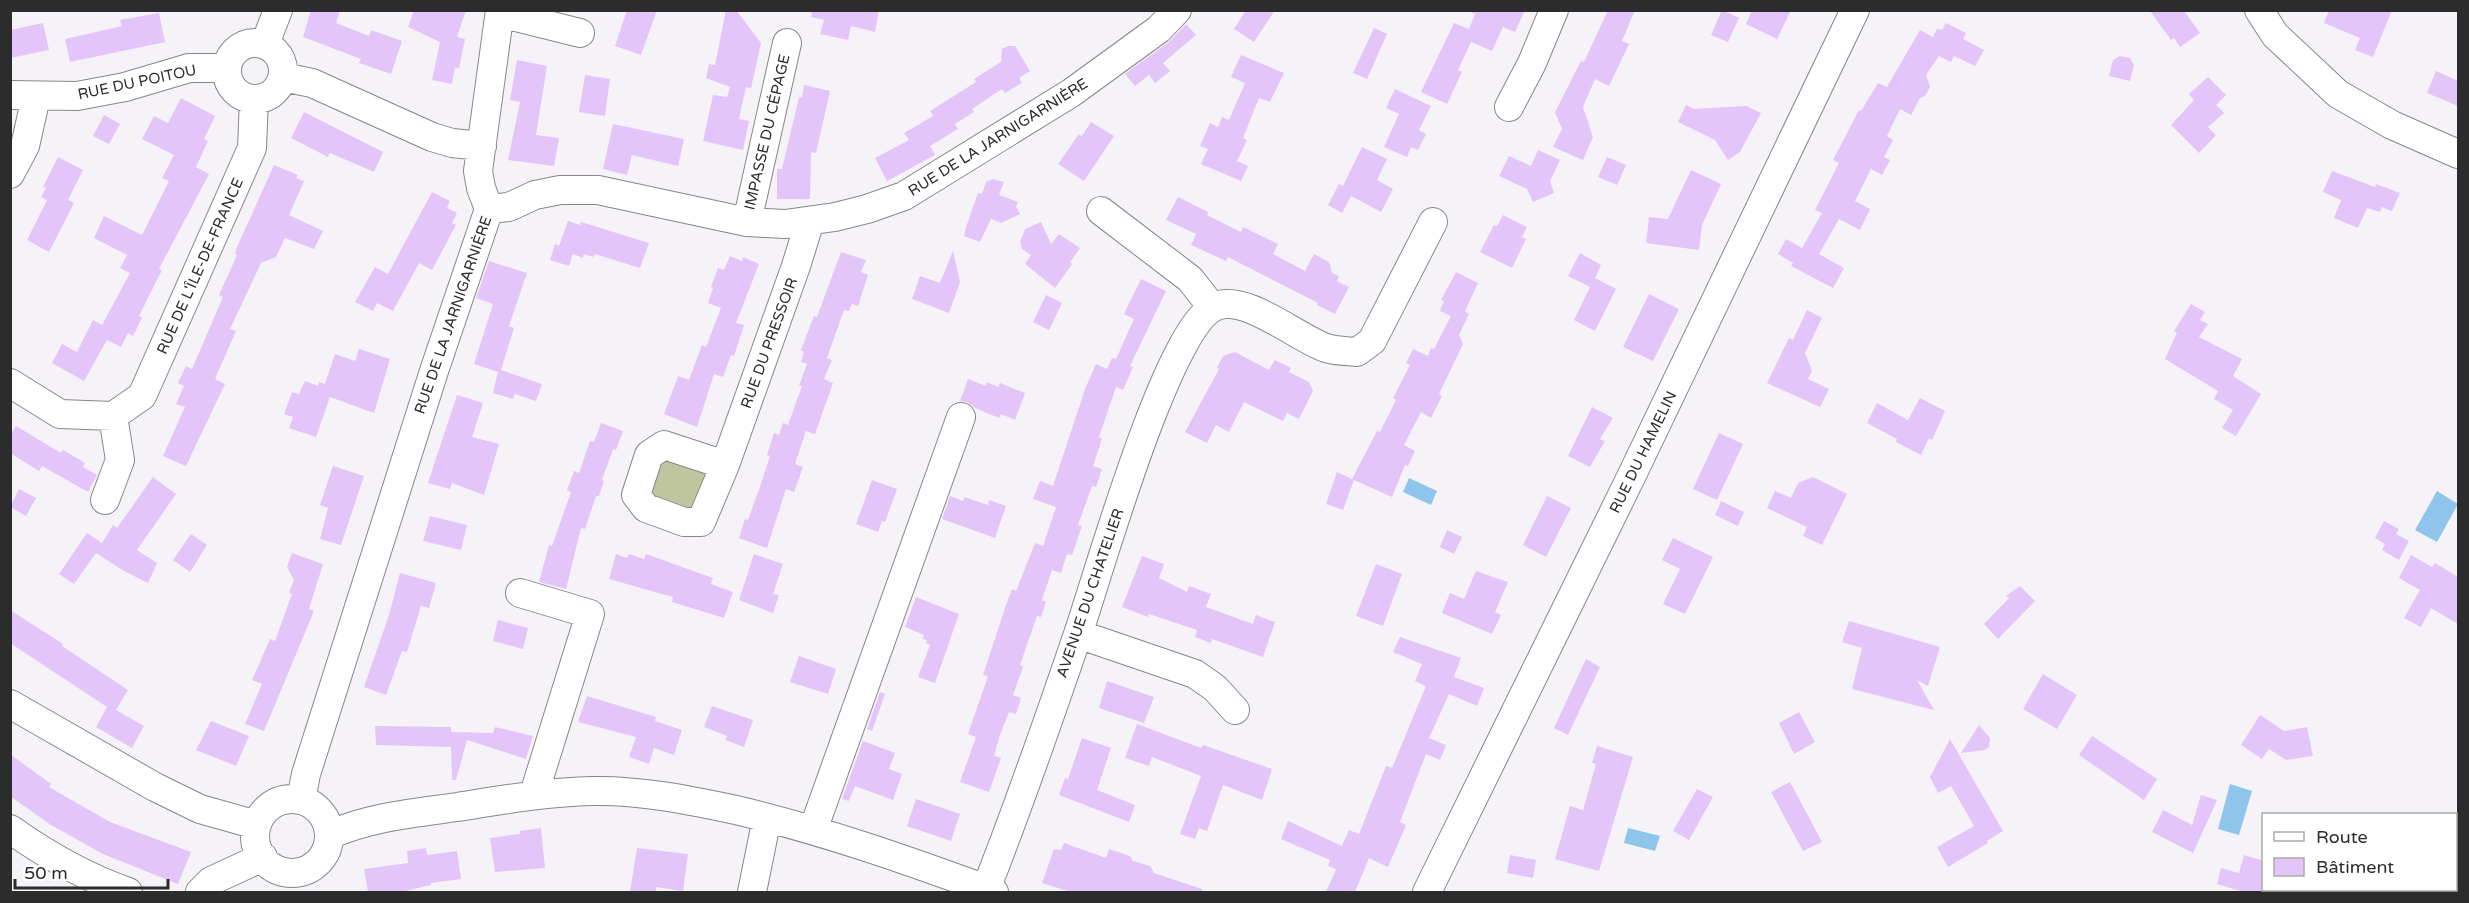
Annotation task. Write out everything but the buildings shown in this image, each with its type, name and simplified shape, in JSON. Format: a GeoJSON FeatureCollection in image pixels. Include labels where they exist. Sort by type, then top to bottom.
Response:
{"type":"FeatureCollection","features":[{"type":"Feature","properties":{"kind":"street"},"geometry":{"type":"LineString","coordinates":[[265,44],[278,10]]}},
{"type":"Feature","properties":{"kind":"street","name":"RUE DE LA JARNIGARNIÈRE"},"geometry":{"type":"LineString","coordinates":[[301,800],[306,774],[384,522],[489,209],[509,207],[543,193],[560,190],[598,190],[747,222],[785,224],[867,209],[904,196],[1100,73],[1159,28],[1177,10]]}},
{"type":"Feature","properties":{"kind":"street"},"geometry":{"type":"LineString","coordinates":[[1509,107],[1532,63],[1554,10]]}},
{"type":"Feature","properties":{"kind":"street","name":"RUE DU HAMELIN"},"geometry":{"type":"LineString","coordinates":[[1428,892],[1620,501],[1855,10]]}},
{"type":"Feature","properties":{"kind":"street"},"geometry":{"type":"LineString","coordinates":[[2259,10],[2275,35],[2338,94],[2392,125],[2458,154]]}},
{"type":"Feature","properties":{"kind":"street"},"geometry":{"type":"LineString","coordinates":[[489,209],[481,188],[478,171],[500,12],[580,33]]}},
{"type":"Feature","properties":{"kind":"street"},"geometry":{"type":"LineString","coordinates":[[256,42],[265,44],[278,53],[284,68],[284,77],[276,91],[270,96],[254,99],[237,93],[231,86],[227,68],[229,60],[240,47],[256,42]]}},
{"type":"Feature","properties":{"kind":"street","name":"IMPASSE DU CÉPAGE"},"geometry":{"type":"LineString","coordinates":[[747,222],[787,43]]}},
{"type":"Feature","properties":{"kind":"street","name":"RUE DU POITOU"},"geometry":{"type":"LineString","coordinates":[[23,96],[77,96],[125,87],[189,68],[227,68]]}},
{"type":"Feature","properties":{"kind":"street"},"geometry":{"type":"LineString","coordinates":[[284,77],[312,83],[432,137],[482,146]]}},
{"type":"Feature","properties":{"kind":"street"},"geometry":{"type":"LineString","coordinates":[[10,174],[25,146],[23,96]]}},
{"type":"Feature","properties":{"kind":"street","name":"RUE DE L'ÎLE-DE-FRANCE"},"geometry":{"type":"LineString","coordinates":[[113,416],[142,396],[252,148],[254,99]]}},
{"type":"Feature","properties":{"kind":"street"},"geometry":{"type":"LineString","coordinates":[[1101,211],[1190,279],[1212,307],[1224,304],[1246,307],[1326,348],[1357,352],[1372,341],[1433,222]]}},
{"type":"Feature","properties":{"kind":"street","name":"RUE DU PRESSOIR"},"geometry":{"type":"LineString","coordinates":[[725,465],[810,221]]}},
{"type":"Feature","properties":{"kind":"street","name":"AVENUE DU CHATELIER"},"geometry":{"type":"LineString","coordinates":[[989,892],[1148,422],[1192,327],[1212,307]]}},
{"type":"Feature","properties":{"kind":"street"},"geometry":{"type":"LineString","coordinates":[[10,383],[60,414],[113,416],[120,460],[105,500]]}},
{"type":"Feature","properties":{"kind":"street"},"geometry":{"type":"LineString","coordinates":[[813,830],[961,417]]}},
{"type":"Feature","properties":{"kind":"street"},"geometry":{"type":"LineString","coordinates":[[520,593],[590,614],[534,794]]}},
{"type":"Feature","properties":{"kind":"street"},"geometry":{"type":"LineString","coordinates":[[1078,634],[1195,674],[1215,687],[1235,710]]}},
{"type":"Feature","properties":{"kind":"street"},"geometry":{"type":"LineString","coordinates":[[10,704],[155,787],[200,809],[257,825]]}},
{"type":"Feature","properties":{"kind":"street"},"geometry":{"type":"LineString","coordinates":[[329,835],[357,823],[534,794],[594,791],[664,796],[813,830],[989,892]]}},
{"type":"Feature","properties":{"kind":"street"},"geometry":{"type":"LineString","coordinates":[[290,799],[301,800],[312,804],[321,813],[327,823],[329,835],[328,845],[316,864],[295,882],[262,857],[257,847],[257,825],[269,807],[290,799]]}},
{"type":"Feature","properties":{"kind":"street"},"geometry":{"type":"LineString","coordinates":[[752,892],[767,818]]}},
{"type":"Feature","properties":{"kind":"street"},"geometry":{"type":"LineString","coordinates":[[10,829],[45,854],[93,880],[128,892]]}},
{"type":"Feature","properties":{"kind":"street"},"geometry":{"type":"LineString","coordinates":[[200,892],[211,881],[262,857]]}},
{"type":"Feature","properties":{"kind":"green space"},"geometry":{"type":"Polygon","coordinates":[[[657,458],[710,472],[695,511],[651,501],[646,488],[657,458]]]}},
{"type":"Feature","properties":{"kind":"water"},"geometry":{"type":"Polygon","coordinates":[[[1409,478],[1437,491],[1431,505],[1403,492],[1409,478]]]}},
{"type":"Feature","properties":{"kind":"water"},"geometry":{"type":"Polygon","coordinates":[[[2437,491],[2458,504],[2437,542],[2415,530],[2437,491]]]}},
{"type":"Feature","properties":{"kind":"water"},"geometry":{"type":"Polygon","coordinates":[[[2230,784],[2252,791],[2239,835],[2218,829],[2230,784]]]}},
{"type":"Feature","properties":{"kind":"water"},"geometry":{"type":"Polygon","coordinates":[[[1628,828],[1660,836],[1655,851],[1624,843],[1628,828]]]}}]}
